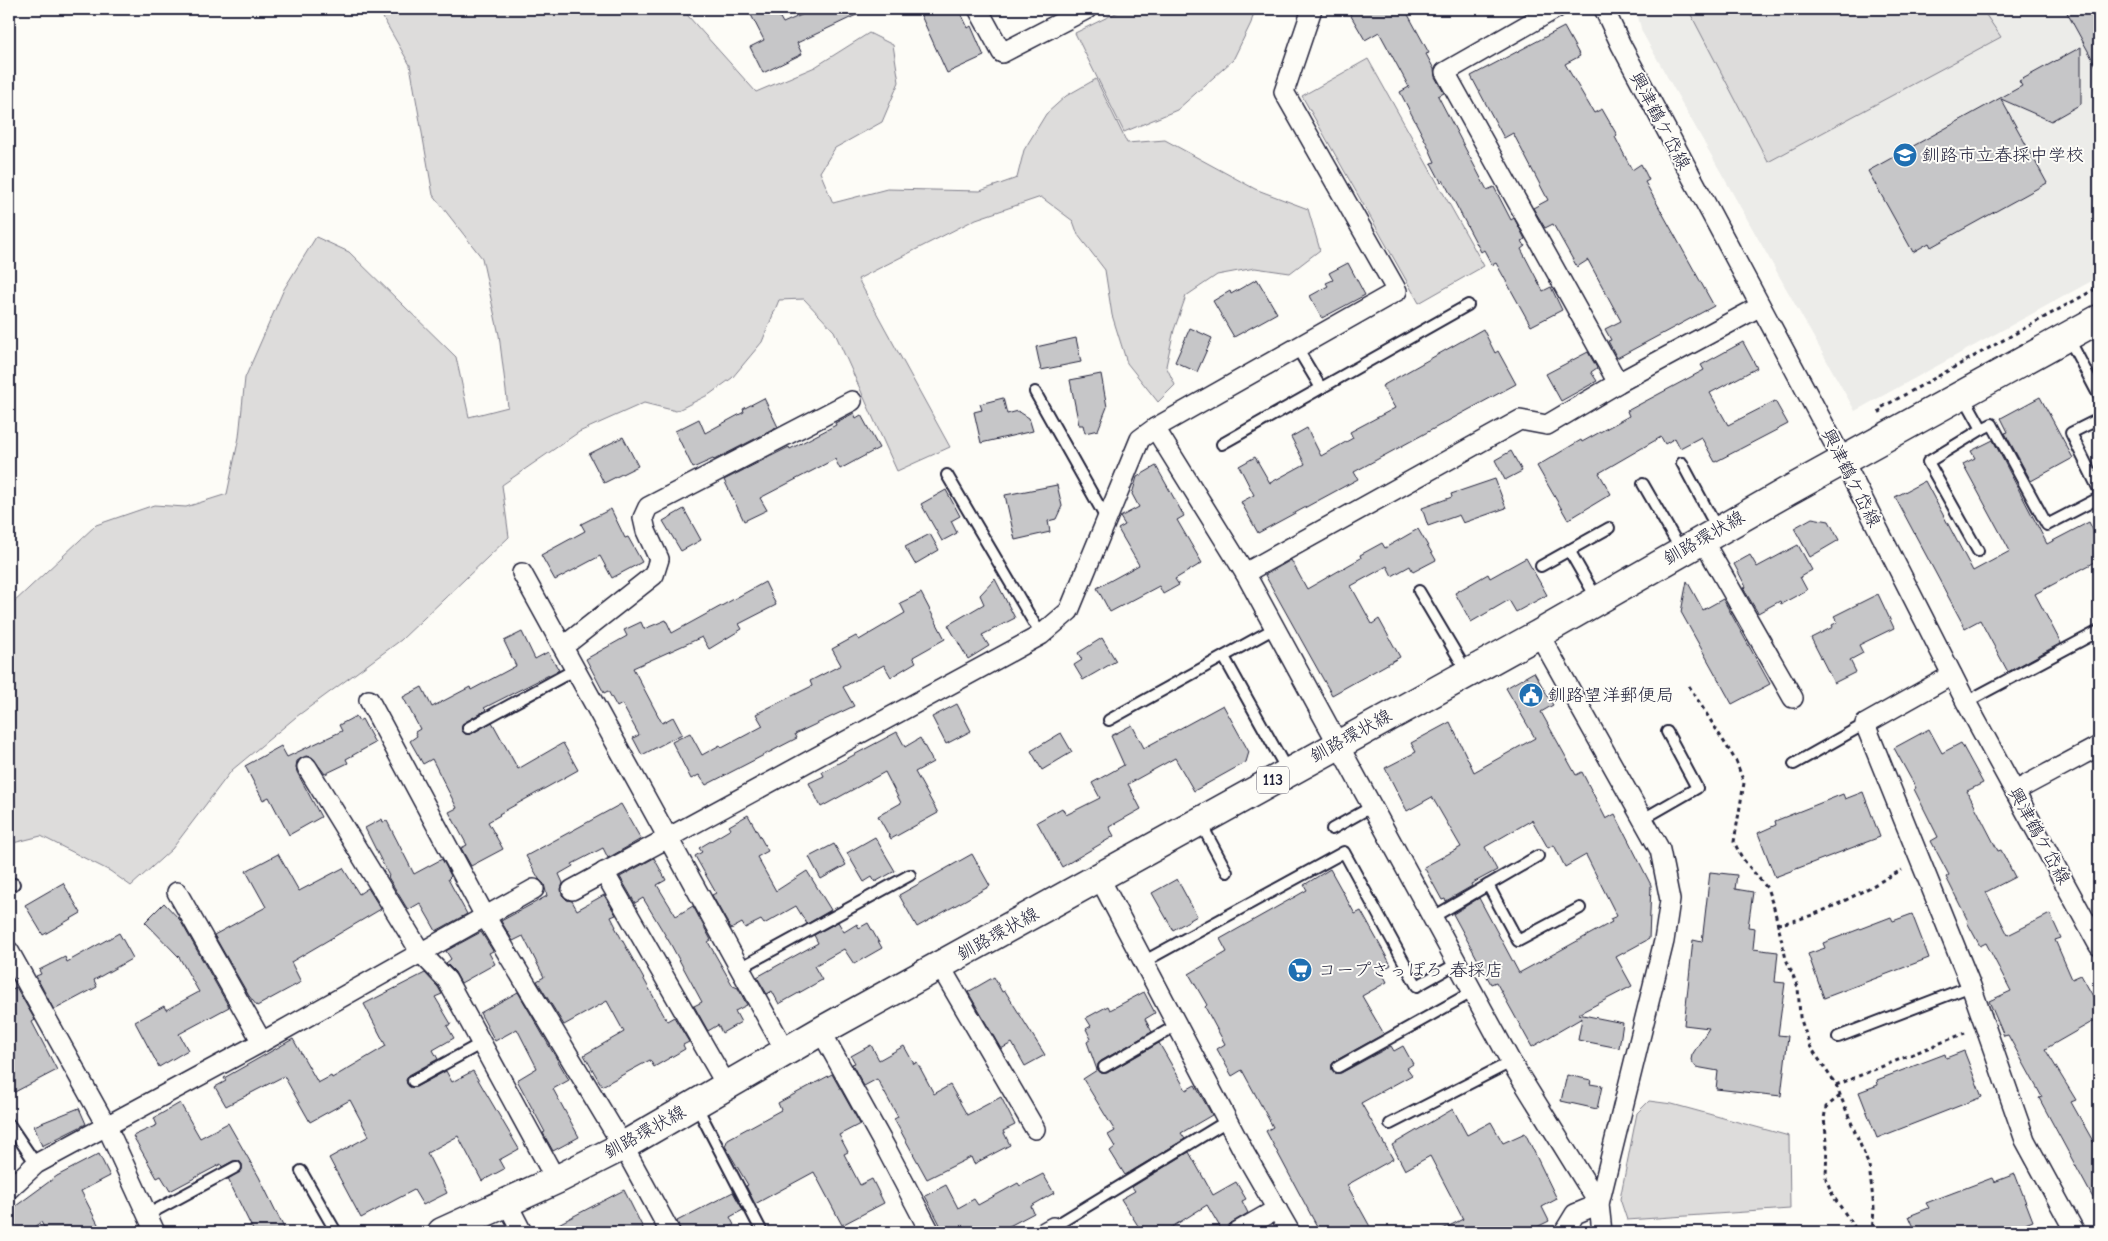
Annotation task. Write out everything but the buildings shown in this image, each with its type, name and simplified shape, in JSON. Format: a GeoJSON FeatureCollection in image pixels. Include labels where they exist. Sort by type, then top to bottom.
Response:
{"type":"FeatureCollection","features":[{"type":"Feature","properties":{"kind":"main road","name":"釧路環状線"},"geometry":{"type":"LineString","coordinates":[[442,1232],[556,1180],[623,1146],[821,1031],[1539,634],[1843,460],[2099,319]]}},
{"type":"Feature","properties":{"kind":"street"},"geometry":{"type":"LineString","coordinates":[[978,9],[1002,53],[1060,15],[1087,9]]}},
{"type":"Feature","properties":{"kind":"street"},"geometry":{"type":"LineString","coordinates":[[572,890],[1041,635],[1069,611],[1140,439],[1155,428],[1397,291],[1284,92],[1312,9]]}},
{"type":"Feature","properties":{"kind":"street"},"geometry":{"type":"LineString","coordinates":[[1556,9],[1445,72],[1618,383]]}},
{"type":"Feature","properties":{"kind":"street","name":"興津鶴ケ岱線"},"geometry":{"type":"LineString","coordinates":[[1604,9],[1620,45],[1759,307],[1843,460],[1966,702],[2099,946]]}},
{"type":"Feature","properties":{"kind":"street"},"geometry":{"type":"LineString","coordinates":[[1245,572],[1520,420],[1547,425],[1618,383],[1759,307]]}},
{"type":"Feature","properties":{"kind":"street"},"geometry":{"type":"LineString","coordinates":[[564,646],[654,575],[659,559],[646,531],[643,518],[648,507],[852,401]]}},
{"type":"Feature","properties":{"kind":"street"},"geometry":{"type":"LineString","coordinates":[[1155,428],[1245,572],[1511,1062],[1599,1204]]}},
{"type":"Feature","properties":{"kind":"street"},"geometry":{"type":"LineString","coordinates":[[1701,540],[1793,698]]}},
{"type":"Feature","properties":{"kind":"street"},"geometry":{"type":"LineString","coordinates":[[522,572],[564,646],[667,839],[786,1052]]}},
{"type":"Feature","properties":{"kind":"street"},"geometry":{"type":"LineString","coordinates":[[1539,634],[1660,850],[1670,900],[1664,940],[1599,1204],[1602,1232]]}},
{"type":"Feature","properties":{"kind":"street"},"geometry":{"type":"LineString","coordinates":[[1952,675],[1865,724],[1971,986],[2025,1140],[2075,1232]]}},
{"type":"Feature","properties":{"kind":"street"},"geometry":{"type":"LineString","coordinates":[[369,700],[486,916],[623,1146],[670,1232]]}},
{"type":"Feature","properties":{"kind":"street"},"geometry":{"type":"LineString","coordinates":[[2015,792],[2099,746]]}},
{"type":"Feature","properties":{"kind":"street"},"geometry":{"type":"LineString","coordinates":[[307,767],[421,954],[447,980],[556,1180]]}},
{"type":"Feature","properties":{"kind":"street"},"geometry":{"type":"LineString","coordinates":[[604,872],[727,1086]]}},
{"type":"Feature","properties":{"kind":"street"},"geometry":{"type":"LineString","coordinates":[[1099,877],[1228,1121],[1290,1232]]}},
{"type":"Feature","properties":{"kind":"street"},"geometry":{"type":"LineString","coordinates":[[9,1189],[36,1164],[262,1042],[534,889]]}},
{"type":"Feature","properties":{"kind":"street"},"geometry":{"type":"LineString","coordinates":[[177,892],[262,1042]]}},
{"type":"Feature","properties":{"kind":"street"},"geometry":{"type":"LineString","coordinates":[[9,952],[106,1127],[154,1232]]}},
{"type":"Feature","properties":{"kind":"street"},"geometry":{"type":"LineString","coordinates":[[940,966],[1035,1128]]}},
{"type":"Feature","properties":{"kind":"street"},"geometry":{"type":"LineString","coordinates":[[821,1031],[930,1232]]}},
{"type":"Feature","properties":{"kind":"street"},"geometry":{"type":"LineString","coordinates":[[507,1203],[522,1232]]}},
{"type":"Feature","properties":{"kind":"street"},"geometry":{"type":"LineString","coordinates":[[1564,1232],[1575,1214],[1599,1204]]}},
{"type":"Feature","properties":{"kind":"street"},"geometry":{"type":"LineString","coordinates":[[1237,1232],[1277,1209]]}},
{"type":"Feature","properties":{"kind":"lane"},"geometry":{"type":"LineString","coordinates":[[1222,444],[1468,305]]}},
{"type":"Feature","properties":{"kind":"lane"},"geometry":{"type":"LineString","coordinates":[[2067,336],[2099,396]]}},
{"type":"Feature","properties":{"kind":"lane"},"geometry":{"type":"LineString","coordinates":[[1297,348],[1321,388]]}},
{"type":"Feature","properties":{"kind":"lane"},"geometry":{"type":"LineString","coordinates":[[1035,392],[1107,520]]}},
{"type":"Feature","properties":{"kind":"lane"},"geometry":{"type":"LineString","coordinates":[[1962,394],[1982,429]]}},
{"type":"Feature","properties":{"kind":"lane"},"geometry":{"type":"LineString","coordinates":[[2099,420],[2071,433],[2099,490]]}},
{"type":"Feature","properties":{"kind":"lane"},"geometry":{"type":"LineString","coordinates":[[1978,551],[1928,462],[1992,424],[2048,525],[2099,498]]}},
{"type":"Feature","properties":{"kind":"lane"},"geometry":{"type":"LineString","coordinates":[[1682,463],[1701,540]]}},
{"type":"Feature","properties":{"kind":"lane"},"geometry":{"type":"LineString","coordinates":[[947,475],[1041,635]]}},
{"type":"Feature","properties":{"kind":"lane"},"geometry":{"type":"LineString","coordinates":[[1643,484],[1701,540]]}},
{"type":"Feature","properties":{"kind":"lane"},"geometry":{"type":"LineString","coordinates":[[1541,566],[1609,528]]}},
{"type":"Feature","properties":{"kind":"lane"},"geometry":{"type":"LineString","coordinates":[[1569,550],[1598,599]]}},
{"type":"Feature","properties":{"kind":"lane"},"geometry":{"type":"LineString","coordinates":[[1419,591],[1467,673]]}},
{"type":"Feature","properties":{"kind":"lane"},"geometry":{"type":"LineString","coordinates":[[1109,720],[1276,628]]}},
{"type":"Feature","properties":{"kind":"lane"},"geometry":{"type":"LineString","coordinates":[[1966,702],[2099,631]]}},
{"type":"Feature","properties":{"kind":"lane"},"geometry":{"type":"LineString","coordinates":[[1224,657],[1288,772]]}},
{"type":"Feature","properties":{"kind":"lane"},"geometry":{"type":"LineString","coordinates":[[468,728],[576,669]]}},
{"type":"Feature","properties":{"kind":"lane"},"geometry":{"type":"LineString","coordinates":[[1794,764],[1865,724]]}},
{"type":"Feature","properties":{"kind":"lane"},"geometry":{"type":"LineString","coordinates":[[1643,819],[1697,788],[1667,732]]}},
{"type":"Feature","properties":{"kind":"lane"},"geometry":{"type":"LineString","coordinates":[[1332,829],[1373,806]]}},
{"type":"Feature","properties":{"kind":"lane"},"geometry":{"type":"LineString","coordinates":[[1200,821],[1227,872]]}},
{"type":"Feature","properties":{"kind":"lane"},"geometry":{"type":"LineString","coordinates":[[1144,962],[1344,852],[1417,986],[1458,963]]}},
{"type":"Feature","properties":{"kind":"lane"},"geometry":{"type":"LineString","coordinates":[[1433,916],[1538,856]]}},
{"type":"Feature","properties":{"kind":"lane"},"geometry":{"type":"LineString","coordinates":[[740,968],[910,875]]}},
{"type":"Feature","properties":{"kind":"lane"},"geometry":{"type":"LineString","coordinates":[[1488,885],[1518,941],[1580,908]]}},
{"type":"Feature","properties":{"kind":"lane"},"geometry":{"type":"LineString","coordinates":[[1838,1037],[1971,986]]}},
{"type":"Feature","properties":{"kind":"lane"},"geometry":{"type":"LineString","coordinates":[[1338,1067],[1474,992]]}},
{"type":"Feature","properties":{"kind":"lane"},"geometry":{"type":"LineString","coordinates":[[1104,1067],[1177,1025]]}},
{"type":"Feature","properties":{"kind":"lane"},"geometry":{"type":"LineString","coordinates":[[414,1081],[482,1043]]}},
{"type":"Feature","properties":{"kind":"lane"},"geometry":{"type":"LineString","coordinates":[[1390,1124],[1511,1062]]}},
{"type":"Feature","properties":{"kind":"lane"},"geometry":{"type":"LineString","coordinates":[[696,1104],[762,1232]]}},
{"type":"Feature","properties":{"kind":"lane"},"geometry":{"type":"LineString","coordinates":[[1051,1231],[1228,1121]]}},
{"type":"Feature","properties":{"kind":"lane"},"geometry":{"type":"LineString","coordinates":[[9,1124],[36,1164]]}},
{"type":"Feature","properties":{"kind":"lane"},"geometry":{"type":"LineString","coordinates":[[147,1215],[236,1167]]}},
{"type":"Feature","properties":{"kind":"lane"},"geometry":{"type":"LineString","coordinates":[[302,1171],[336,1232]]}},
{"type":"Feature","properties":{"kind":"path"},"geometry":{"type":"LineString","coordinates":[[9,16],[13,9]]}},
{"type":"Feature","properties":{"kind":"path"},"geometry":{"type":"LineString","coordinates":[[1689,686],[1736,761],[1744,783],[1734,842],[1742,858],[1767,888],[1774,908],[1786,959],[1798,987],[1800,1017],[1810,1046],[1836,1085],[1869,1166],[1874,1208],[1872,1232]]}},
{"type":"Feature","properties":{"kind":"path"},"geometry":{"type":"LineString","coordinates":[[1777,924],[1795,922],[1909,866]]}},
{"type":"Feature","properties":{"kind":"path"},"geometry":{"type":"LineString","coordinates":[[1836,1085],[1974,1029]]}},
{"type":"Feature","properties":{"kind":"path"},"geometry":{"type":"LineString","coordinates":[[1840,1096],[1826,1108],[1824,1119],[1827,1140],[1826,1179],[1833,1196],[1858,1232]]}},
{"type":"Feature","properties":{"kind":"shaded area"},"geometry":{"type":"Polygon","coordinates":[[[381,9],[685,9],[688,16],[756,92],[815,67],[869,33],[893,45],[899,82],[882,122],[835,148],[820,172],[833,203],[887,189],[980,191],[1017,178],[1024,150],[1046,114],[1066,96],[1096,79],[1127,143],[1165,140],[1255,189],[1308,209],[1320,250],[1290,273],[1255,268],[1217,275],[1186,296],[1174,330],[1166,366],[1175,385],[1158,402],[1127,363],[1112,315],[1105,270],[1078,235],[1073,221],[1041,197],[976,219],[858,279],[950,447],[897,471],[834,331],[804,299],[779,300],[762,342],[732,378],[710,394],[676,411],[644,403],[579,432],[502,485],[509,537],[401,640],[296,717],[232,770],[172,849],[131,886],[110,871],[41,836],[9,844],[9,609],[12,604],[96,525],[154,505],[186,507],[227,494],[239,437],[245,378],[284,289],[316,237],[349,252],[456,357],[469,417],[508,407],[499,335],[482,258],[433,195],[410,65],[382,16],[381,9]]]}},
{"type":"Feature","properties":{"kind":"shaded area"},"geometry":{"type":"Polygon","coordinates":[[[1124,9],[1255,9],[1251,23],[1233,60],[1177,110],[1124,132],[1075,33],[1124,9]]]}},
{"type":"Feature","properties":{"kind":"shaded area","name":"釧路市立春採中学校"},"geometry":{"type":"Polygon","coordinates":[[[1636,9],[2099,9],[2099,277],[1855,411],[1642,32],[1636,9]]]}},
{"type":"Feature","properties":{"kind":"shaded area"},"geometry":{"type":"Polygon","coordinates":[[[1688,9],[1982,9],[2001,37],[1768,162],[1688,9]]]}},
{"type":"Feature","properties":{"kind":"shaded area"},"geometry":{"type":"Polygon","coordinates":[[[1368,59],[1484,266],[1419,303],[1302,96],[1368,59]]]}},
{"type":"Feature","properties":{"kind":"shaded area"},"geometry":{"type":"Polygon","coordinates":[[[1649,1101],[1672,1104],[1789,1136],[1790,1209],[1627,1220],[1620,1199],[1637,1113],[1649,1101]]]}},
{"type":"Feature","properties":{"kind":"place","name":"釧路市立春採中学校"},"geometry":{"type":"Point","coordinates":[1905,155]}},
{"type":"Feature","properties":{"kind":"place","name":"釧路望洋郵便局"},"geometry":{"type":"Point","coordinates":[1531,695]}},
{"type":"Feature","properties":{"kind":"place","name":"コープさっぽろ 春採店"},"geometry":{"type":"Point","coordinates":[1300,970]}}]}
